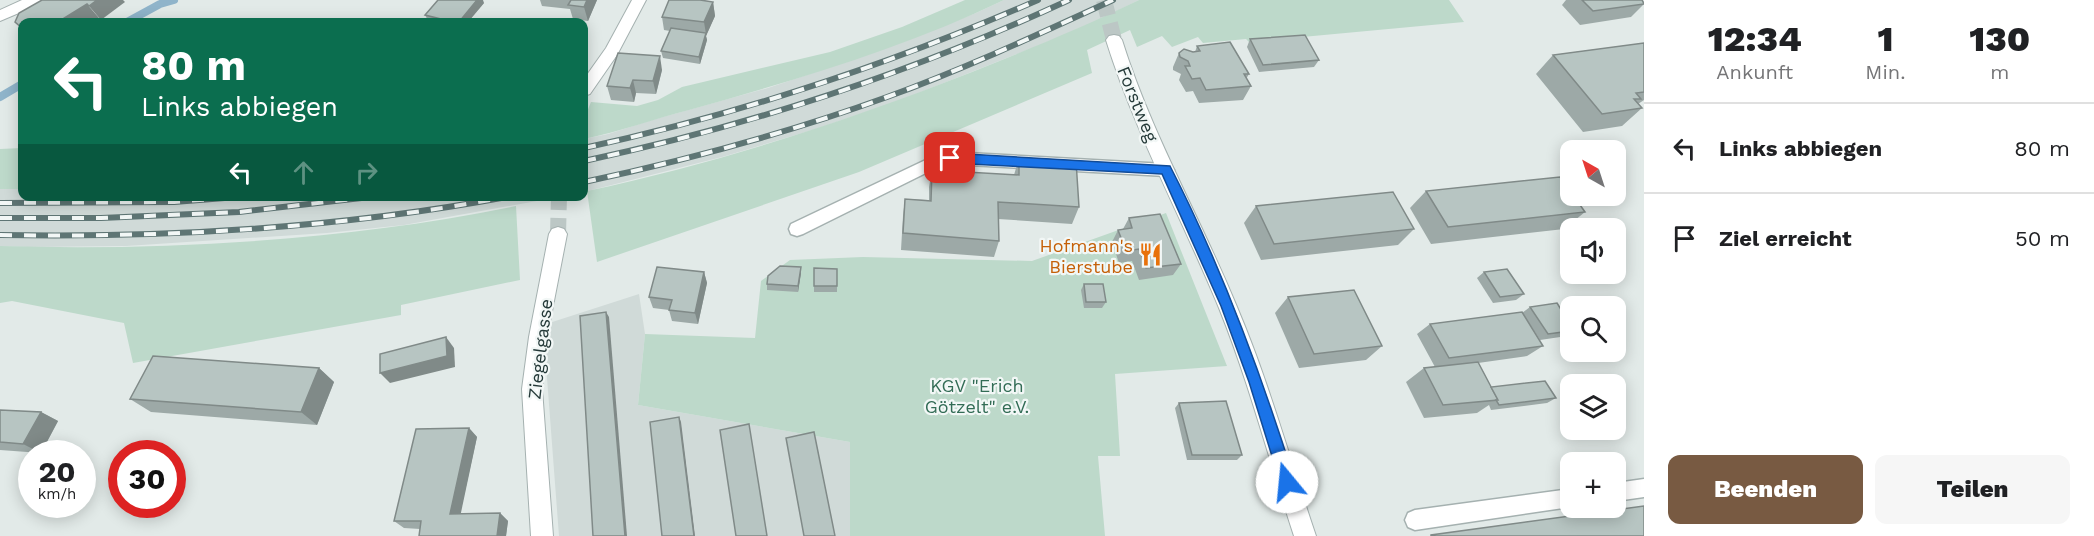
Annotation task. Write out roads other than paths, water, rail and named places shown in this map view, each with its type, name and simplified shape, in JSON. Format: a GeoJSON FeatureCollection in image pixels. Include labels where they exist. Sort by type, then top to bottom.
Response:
{"type":"FeatureCollection","features":[{"type":"Feature","properties":{"kind":"street"},"geometry":{"type":"LineString","coordinates":[[0,16],[35,0]]}},
{"type":"Feature","properties":{"kind":"street"},"geometry":{"type":"LineString","coordinates":[[588,84],[612,51],[639,0]]}},
{"type":"Feature","properties":{"kind":"street","name":"Forstweg"},"geometry":{"type":"LineString","coordinates":[[1114,40],[1125,80],[1228,306],[1256,382],[1305,536]]}},
{"type":"Feature","properties":{"kind":"street","name":"Ziegelgasse"},"geometry":{"type":"LineString","coordinates":[[542,536],[532,389],[538,338],[558,234]]}},
{"type":"Feature","properties":{"kind":"lane"},"geometry":{"type":"LineString","coordinates":[[797,229],[939,160],[950,158],[1166,170]]}},
{"type":"Feature","properties":{"kind":"lane"},"geometry":{"type":"LineString","coordinates":[[1626,491],[1644,488]]}},
{"type":"Feature","properties":{"kind":"lane"},"geometry":{"type":"LineString","coordinates":[[1415,520],[1560,499]]}},
{"type":"Feature","properties":{"kind":"waterway"},"geometry":{"type":"LineString","coordinates":[[134,18],[160,4],[174,0]]}},
{"type":"Feature","properties":{"kind":"waterway"},"geometry":{"type":"LineString","coordinates":[[0,97],[18,86]]}},
{"type":"Feature","properties":{"kind":"tunnel"},"geometry":{"type":"LineString","coordinates":[[1104,0],[1114,40]]}},
{"type":"Feature","properties":{"kind":"tunnel"},"geometry":{"type":"LineString","coordinates":[[558,234],[559,201]]}},
{"type":"Feature","properties":{"kind":"railway"},"geometry":{"type":"LineString","coordinates":[[588,147],[700,120],[815,85],[927,45],[1038,0]]}},
{"type":"Feature","properties":{"kind":"railway"},"geometry":{"type":"LineString","coordinates":[[588,160],[709,131],[831,94],[950,51],[1069,0]]}},
{"type":"Feature","properties":{"kind":"railway"},"geometry":{"type":"LineString","coordinates":[[588,181],[737,145],[850,110],[973,63],[1113,0]]}},
{"type":"Feature","properties":{"kind":"railway"},"geometry":{"type":"LineString","coordinates":[[0,203],[187,201]]}},
{"type":"Feature","properties":{"kind":"railway"},"geometry":{"type":"LineString","coordinates":[[0,218],[101,218],[239,212],[335,201]]}},
{"type":"Feature","properties":{"kind":"railway"},"geometry":{"type":"LineString","coordinates":[[0,235],[129,235],[257,229],[385,216],[483,201]]}},
{"type":"Feature","properties":{"kind":"place","name":"Hofmann's Bierstube"},"geometry":{"type":"Point","coordinates":[1151,255]}},
{"type":"Feature","properties":{"kind":"park label","name":"KGV \"Erich Götzelt\" e.V."},"geometry":{"type":"Point","coordinates":[977,395]}}]}
